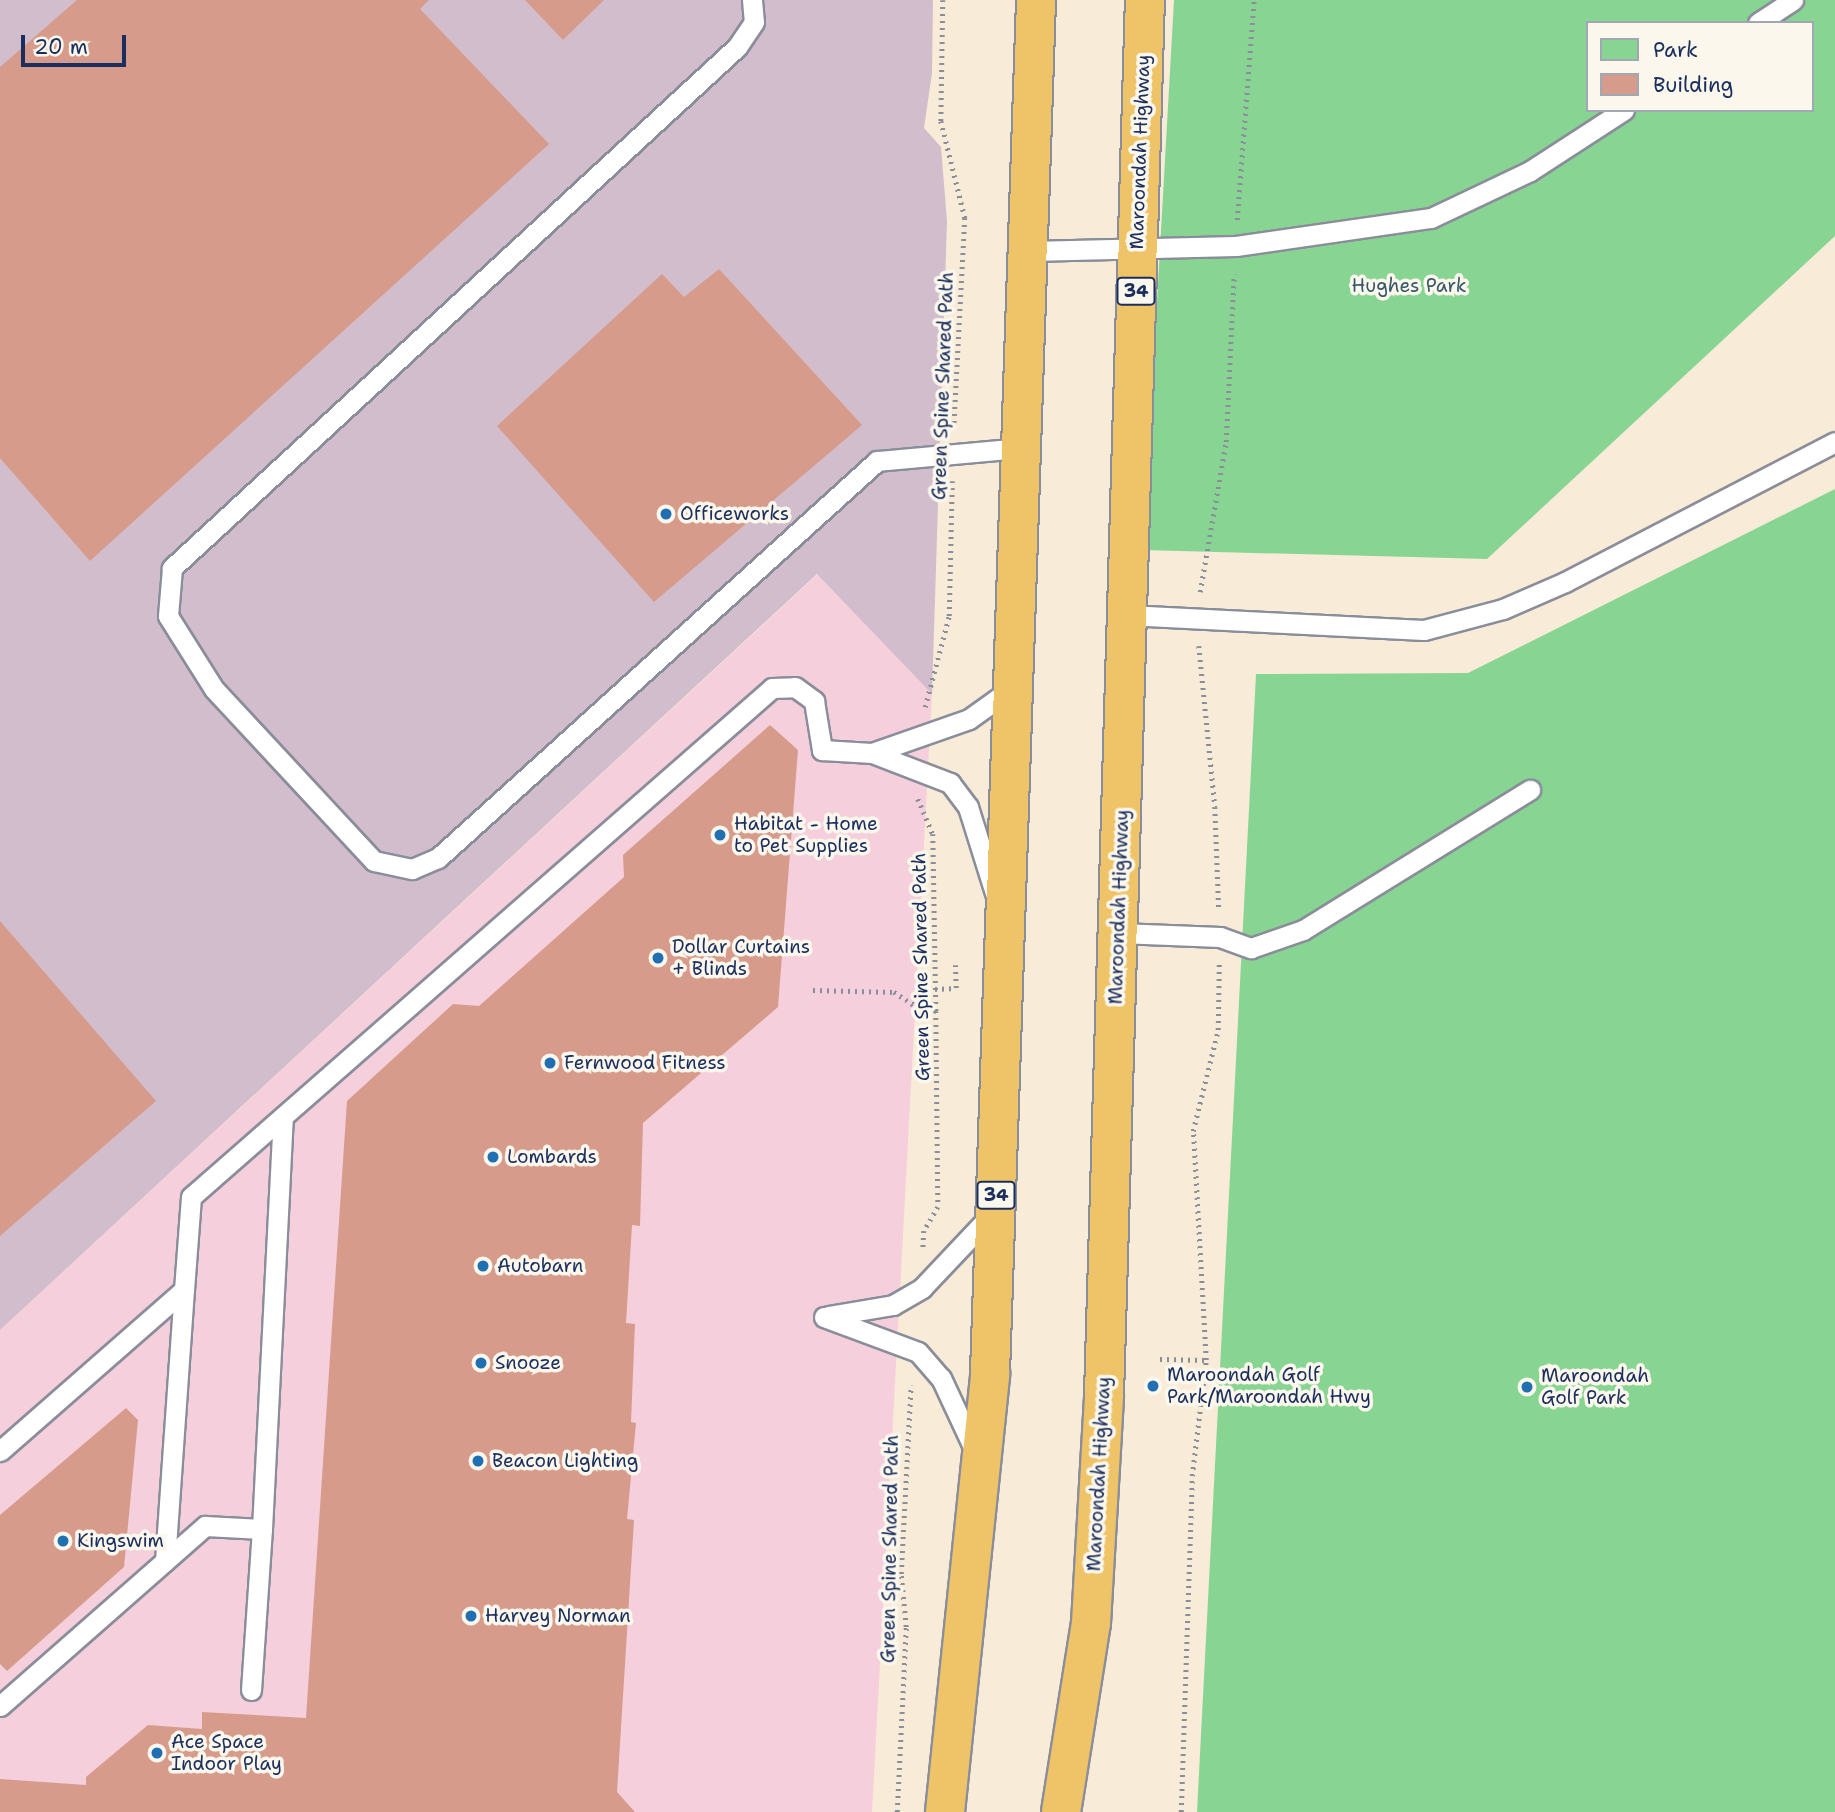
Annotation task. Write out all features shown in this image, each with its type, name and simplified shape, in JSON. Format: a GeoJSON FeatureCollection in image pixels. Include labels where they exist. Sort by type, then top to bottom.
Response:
{"type":"FeatureCollection","features":[{"type":"Feature","properties":{"kind":"highway","name":"34"},"geometry":{"type":"LineString","coordinates":[[945,1812],[978,1458],[990,1373],[1002,917],[1030,251],[1036,0]]}},
{"type":"Feature","properties":{"kind":"highway","name":"Maroondah Highway"},"geometry":{"type":"LineString","coordinates":[[1061,1812],[1091,1623],[1119,933],[1144,0]]}},
{"type":"Feature","properties":{"kind":"lane"},"geometry":{"type":"LineString","coordinates":[[752,0],[754,22],[737,47],[172,568],[168,616],[214,689],[374,861],[412,869],[438,858],[877,461],[1020,448]]}},
{"type":"Feature","properties":{"kind":"lane"},"geometry":{"type":"LineString","coordinates":[[1761,21],[1793,0]]}},
{"type":"Feature","properties":{"kind":"lane"},"geometry":{"type":"LineString","coordinates":[[1030,251],[1236,247],[1431,218],[1531,171],[1621,112]]}},
{"type":"Feature","properties":{"kind":"lane"},"geometry":{"type":"LineString","coordinates":[[1127,615],[1196,615],[1424,630],[1503,609],[1565,582],[1835,442]]}},
{"type":"Feature","properties":{"kind":"lane"},"geometry":{"type":"LineString","coordinates":[[165,1561],[191,1197],[772,688],[795,687],[814,702],[822,750],[872,752],[950,783],[968,807],[1002,917]]}},
{"type":"Feature","properties":{"kind":"lane"},"geometry":{"type":"LineString","coordinates":[[872,752],[924,737],[969,719],[1011,689]]}},
{"type":"Feature","properties":{"kind":"lane"},"geometry":{"type":"LineString","coordinates":[[1119,933],[1220,937],[1251,948],[1303,930],[1530,790]]}},
{"type":"Feature","properties":{"kind":"lane"},"geometry":{"type":"LineString","coordinates":[[251,1690],[283,1119]]}},
{"type":"Feature","properties":{"kind":"lane"},"geometry":{"type":"LineString","coordinates":[[978,1458],[941,1378],[918,1352],[824,1317],[893,1305],[922,1288],[995,1210]]}},
{"type":"Feature","properties":{"kind":"lane"},"geometry":{"type":"LineString","coordinates":[[0,1451],[184,1290]]}},
{"type":"Feature","properties":{"kind":"lane"},"geometry":{"type":"LineString","coordinates":[[0,1706],[205,1526],[262,1529]]}},
{"type":"Feature","properties":{"kind":"path","name":"Green Spine Shared Path"},"geometry":{"type":"LineString","coordinates":[[924,737],[926,695],[949,616],[953,453],[965,218],[941,121],[943,0]]}},
{"type":"Feature","properties":{"kind":"path"},"geometry":{"type":"LineString","coordinates":[[1181,1812],[1192,1476],[1206,1360],[1193,1131],[1218,1030],[1220,937],[1215,807],[1196,615],[1226,442],[1236,247],[1254,0]]}},
{"type":"Feature","properties":{"kind":"path","name":"Green Spine Shared Path"},"geometry":{"type":"LineString","coordinates":[[921,770],[918,804],[933,834],[938,1207],[923,1231],[922,1288]]}},
{"type":"Feature","properties":{"kind":"path"},"geometry":{"type":"LineString","coordinates":[[935,989],[956,988],[955,965]]}},
{"type":"Feature","properties":{"kind":"path"},"geometry":{"type":"LineString","coordinates":[[813,990],[894,992],[920,1009],[936,1011]]}},
{"type":"Feature","properties":{"kind":"path","name":"Green Spine Shared Path"},"geometry":{"type":"LineString","coordinates":[[897,1812],[906,1628],[901,1574],[908,1398],[918,1352]]}},
{"type":"Feature","properties":{"kind":"path"},"geometry":{"type":"LineString","coordinates":[[1160,1359],[1206,1360]]}},
{"type":"Feature","properties":{"kind":"shaded area"},"geometry":{"type":"Polygon","coordinates":[[[0,0],[933,0],[932,73],[924,128],[941,147],[947,221],[932,694],[817,574],[0,1330],[0,0]]]}},
{"type":"Feature","properties":{"kind":"shaded area"},"geometry":{"type":"Polygon","coordinates":[[[818,574],[932,694],[872,1812],[0,1812],[0,1330],[818,574]]]}},
{"type":"Feature","properties":{"kind":"green space","name":"Hughes Park"},"geometry":{"type":"Polygon","coordinates":[[[1174,0],[1835,0],[1835,236],[1487,559],[1143,550],[1174,0]]]}},
{"type":"Feature","properties":{"kind":"green space","name":"Maroondah Golf Park"},"geometry":{"type":"Polygon","coordinates":[[[1835,489],[1835,1812],[1197,1812],[1256,674],[1468,673],[1835,489]]]}},
{"type":"Feature","properties":{"kind":"building"},"geometry":{"type":"Polygon","coordinates":[[[77,0],[429,0],[420,9],[549,144],[90,561],[0,458],[0,67],[77,0]]]}},
{"type":"Feature","properties":{"kind":"building"},"geometry":{"type":"Polygon","coordinates":[[[525,0],[604,0],[563,40],[525,0]]]}},
{"type":"Feature","properties":{"kind":"building","name":"Officeworks"},"geometry":{"type":"Polygon","coordinates":[[[719,269],[862,425],[654,602],[497,426],[662,274],[684,297],[719,269]]]}},
{"type":"Feature","properties":{"kind":"building"},"geometry":{"type":"Polygon","coordinates":[[[770,725],[798,750],[778,1007],[643,1123],[640,1226],[632,1225],[626,1323],[635,1324],[631,1422],[636,1423],[627,1519],[634,1520],[617,1792],[635,1812],[0,1812],[0,1779],[86,1785],[86,1777],[148,1725],[202,1729],[202,1712],[306,1718],[347,1101],[453,1004],[479,1006],[624,877],[623,855],[770,725]]]}},
{"type":"Feature","properties":{"kind":"building"},"geometry":{"type":"Polygon","coordinates":[[[0,921],[156,1101],[0,1236],[0,921]]]}},
{"type":"Feature","properties":{"kind":"building","name":"Kingswim"},"geometry":{"type":"Polygon","coordinates":[[[126,1408],[138,1420],[124,1567],[7,1671],[0,1664],[0,1515],[126,1408]]]}},
{"type":"Feature","properties":{"kind":"place","name":"Officeworks"},"geometry":{"type":"Point","coordinates":[666,514]}},
{"type":"Feature","properties":{"kind":"place","name":"Habitat - Home to Pet Supplies"},"geometry":{"type":"Point","coordinates":[720,835]}},
{"type":"Feature","properties":{"kind":"place","name":"Dollar Curtains + Blinds"},"geometry":{"type":"Point","coordinates":[658,958]}},
{"type":"Feature","properties":{"kind":"place","name":"Fernwood Fitness"},"geometry":{"type":"Point","coordinates":[550,1063]}},
{"type":"Feature","properties":{"kind":"place","name":"Lombards"},"geometry":{"type":"Point","coordinates":[493,1157]}},
{"type":"Feature","properties":{"kind":"place","name":"Autobarn"},"geometry":{"type":"Point","coordinates":[483,1266]}},
{"type":"Feature","properties":{"kind":"place","name":"Snooze"},"geometry":{"type":"Point","coordinates":[481,1363]}},
{"type":"Feature","properties":{"kind":"place","name":"Maroondah Golf Park/Maroondah Hwy"},"geometry":{"type":"Point","coordinates":[1153,1386]}},
{"type":"Feature","properties":{"kind":"place","name":"Maroondah Golf Park"},"geometry":{"type":"Point","coordinates":[1527,1387]}},
{"type":"Feature","properties":{"kind":"place","name":"Beacon Lighting"},"geometry":{"type":"Point","coordinates":[478,1461]}},
{"type":"Feature","properties":{"kind":"place","name":"Kingswim"},"geometry":{"type":"Point","coordinates":[63,1541]}},
{"type":"Feature","properties":{"kind":"place","name":"Harvey Norman"},"geometry":{"type":"Point","coordinates":[471,1616]}},
{"type":"Feature","properties":{"kind":"place","name":"Ace Space Indoor Play"},"geometry":{"type":"Point","coordinates":[157,1753]}}]}
